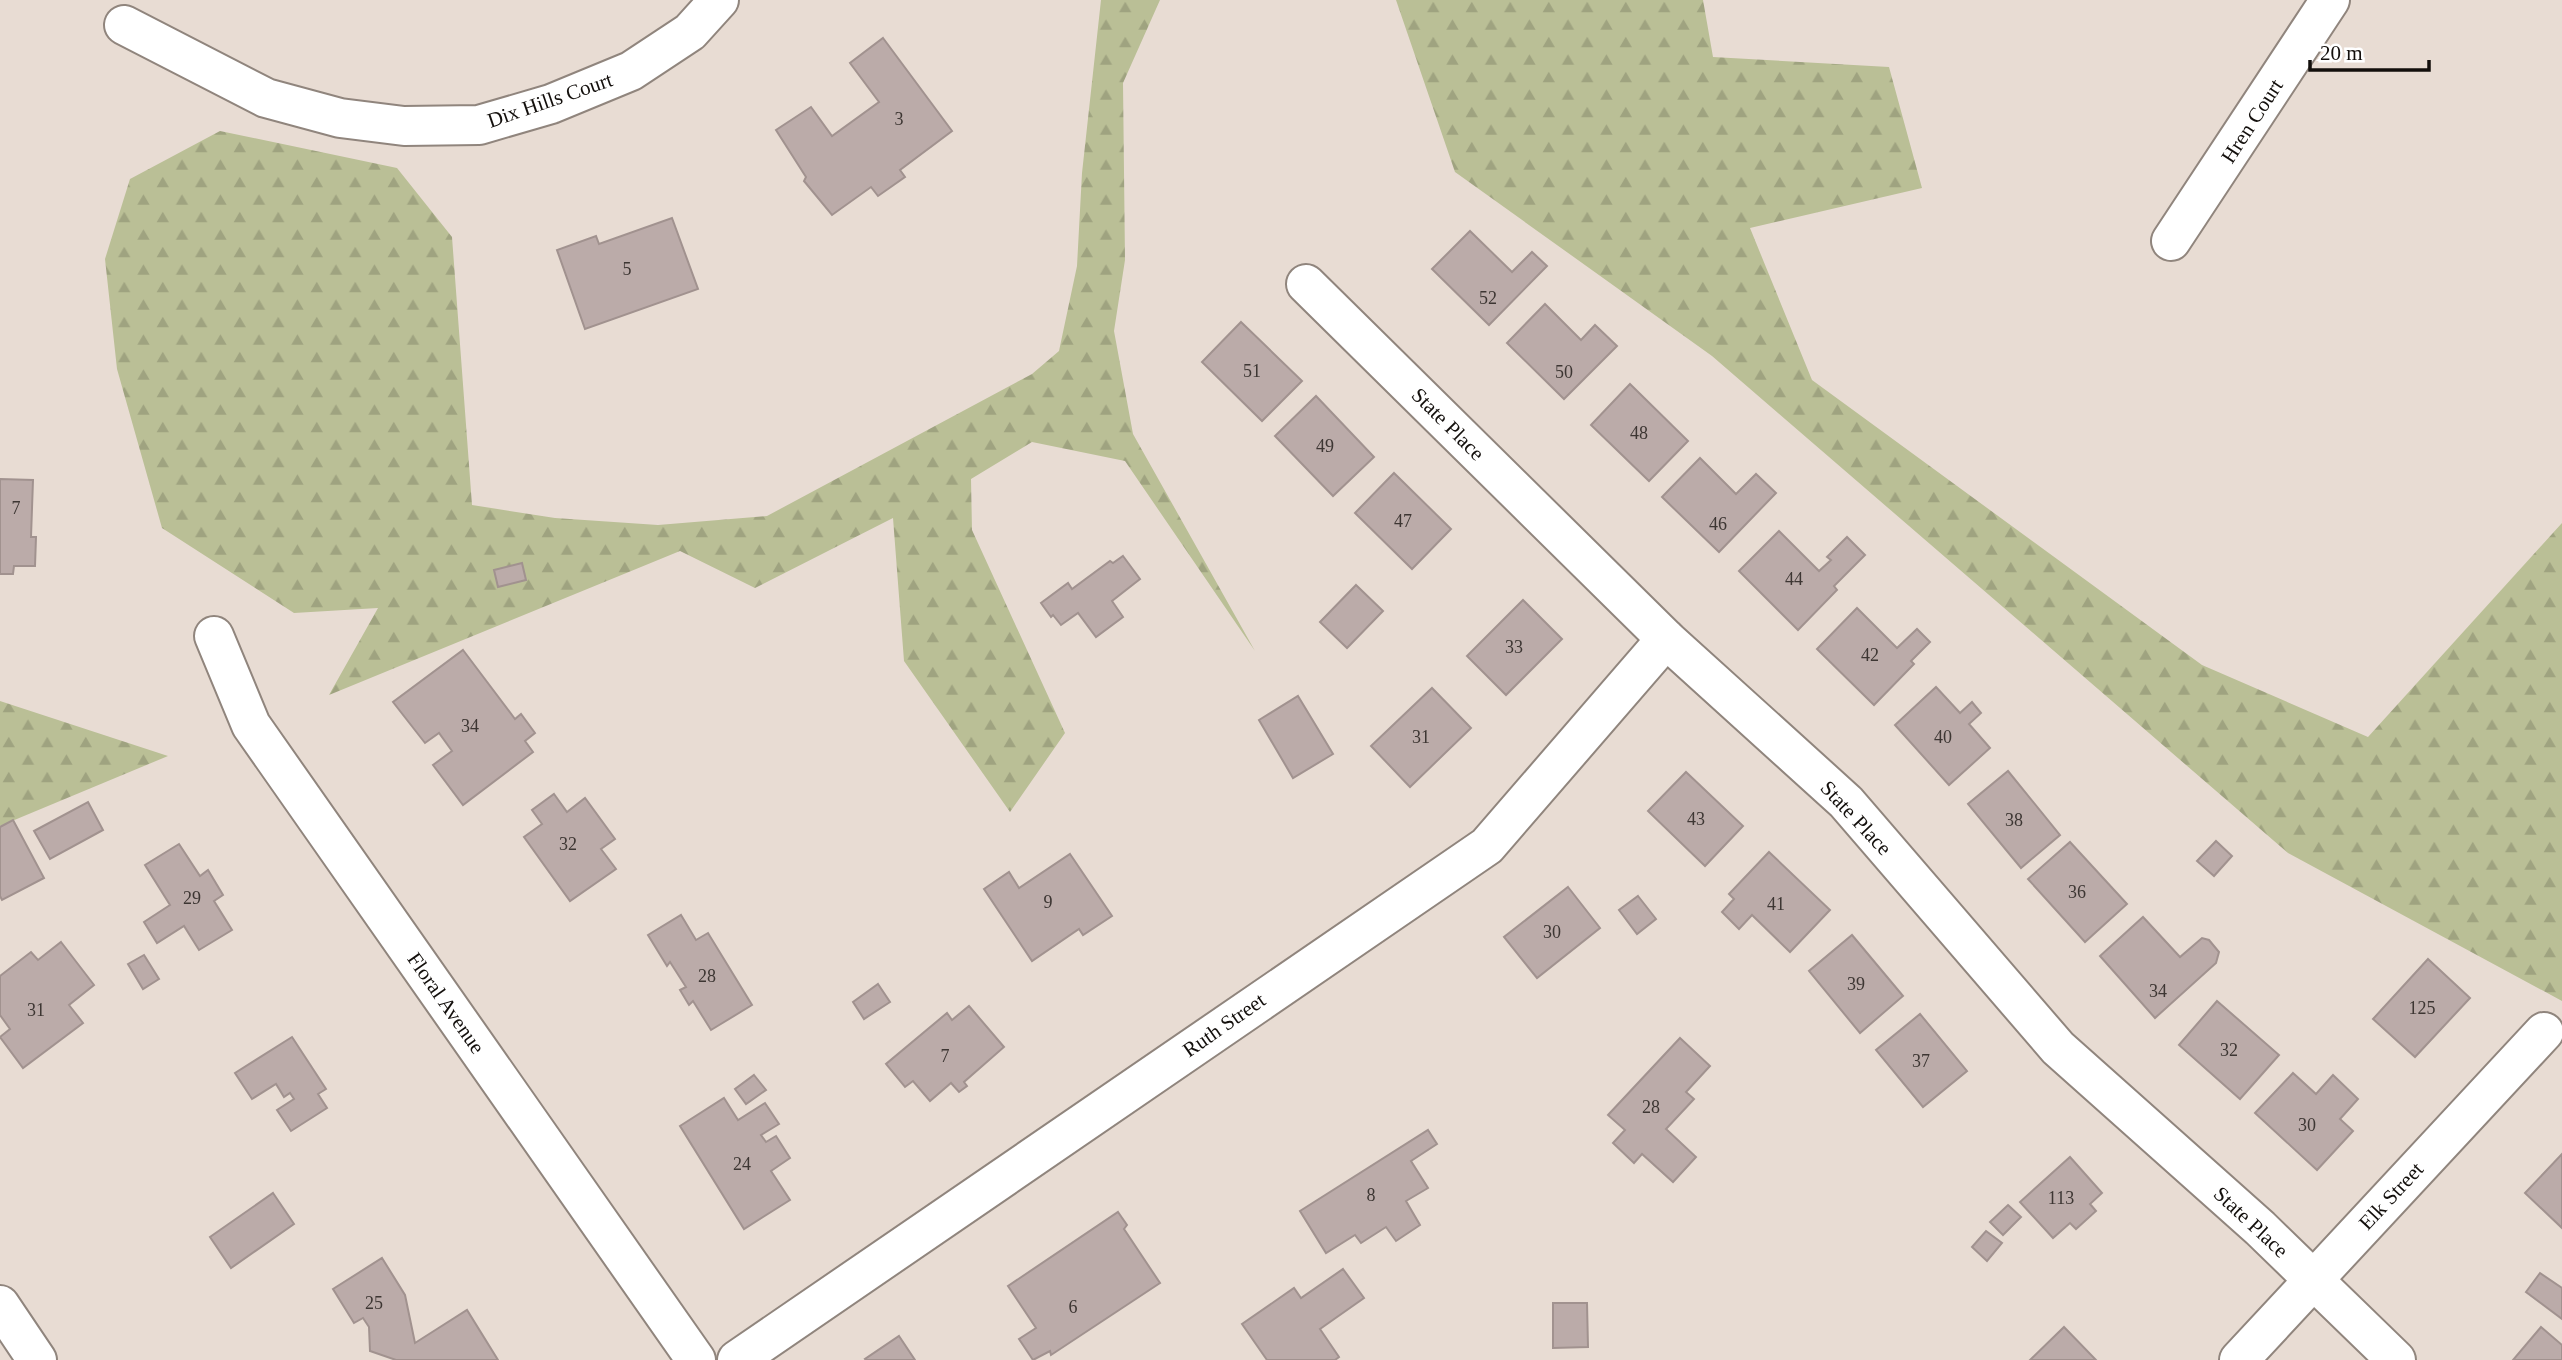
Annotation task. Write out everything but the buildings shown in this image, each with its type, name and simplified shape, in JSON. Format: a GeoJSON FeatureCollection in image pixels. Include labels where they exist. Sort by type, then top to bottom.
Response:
{"type":"FeatureCollection","features":[{"type":"Feature","properties":{"kind":"street","name":"Dix Hills Court"},"geometry":{"type":"LineString","coordinates":[[124,25],[266,98],[340,118],[404,126],[479,125],[551,104],[631,71],[690,32],[719,0]]}},
{"type":"Feature","properties":{"kind":"street","name":"Hren Court"},"geometry":{"type":"LineString","coordinates":[[2171,241],[2330,0]]}},
{"type":"Feature","properties":{"kind":"street","name":"State Place"},"geometry":{"type":"LineString","coordinates":[[1306,284],[1666,639],[1846,802],[2058,1048],[2260,1228],[2396,1360]]}},
{"type":"Feature","properties":{"kind":"street","name":"Floral Avenue"},"geometry":{"type":"LineString","coordinates":[[214,636],[251,725],[696,1360]]}},
{"type":"Feature","properties":{"kind":"street","name":"Ruth Street"},"geometry":{"type":"LineString","coordinates":[[737,1360],[1487,846],[1666,639]]}},
{"type":"Feature","properties":{"kind":"street","name":"Elk Street"},"geometry":{"type":"LineString","coordinates":[[2239,1360],[2544,1032]]}},
{"type":"Feature","properties":{"kind":"street"},"geometry":{"type":"LineString","coordinates":[[0,1305],[37,1360]]}},
{"type":"Feature","properties":{"kind":"green space"},"geometry":{"type":"Polygon","coordinates":[[[1101,0],[1160,0],[1123,83],[1125,260],[1114,331],[1133,434],[1255,651],[1125,461],[1032,442],[971,479],[972,530],[1065,733],[1010,812],[904,661],[893,518],[755,588],[680,551],[329,695],[378,608],[294,613],[162,528],[117,369],[105,259],[130,179],[220,131],[397,168],[452,237],[472,505],[555,518],[658,525],[767,516],[1032,374],[1059,351],[1077,266],[1082,173],[1101,0]]]}},
{"type":"Feature","properties":{"kind":"green space"},"geometry":{"type":"Polygon","coordinates":[[[1396,0],[1703,0],[1713,57],[1889,67],[1922,188],[1750,228],[1812,380],[2202,665],[2368,737],[2562,523],[2562,1001],[2288,853],[1712,356],[1455,172],[1396,0]]]}},
{"type":"Feature","properties":{"kind":"green space"},"geometry":{"type":"Polygon","coordinates":[[[0,701],[168,756],[0,826],[0,701]]]}}]}
